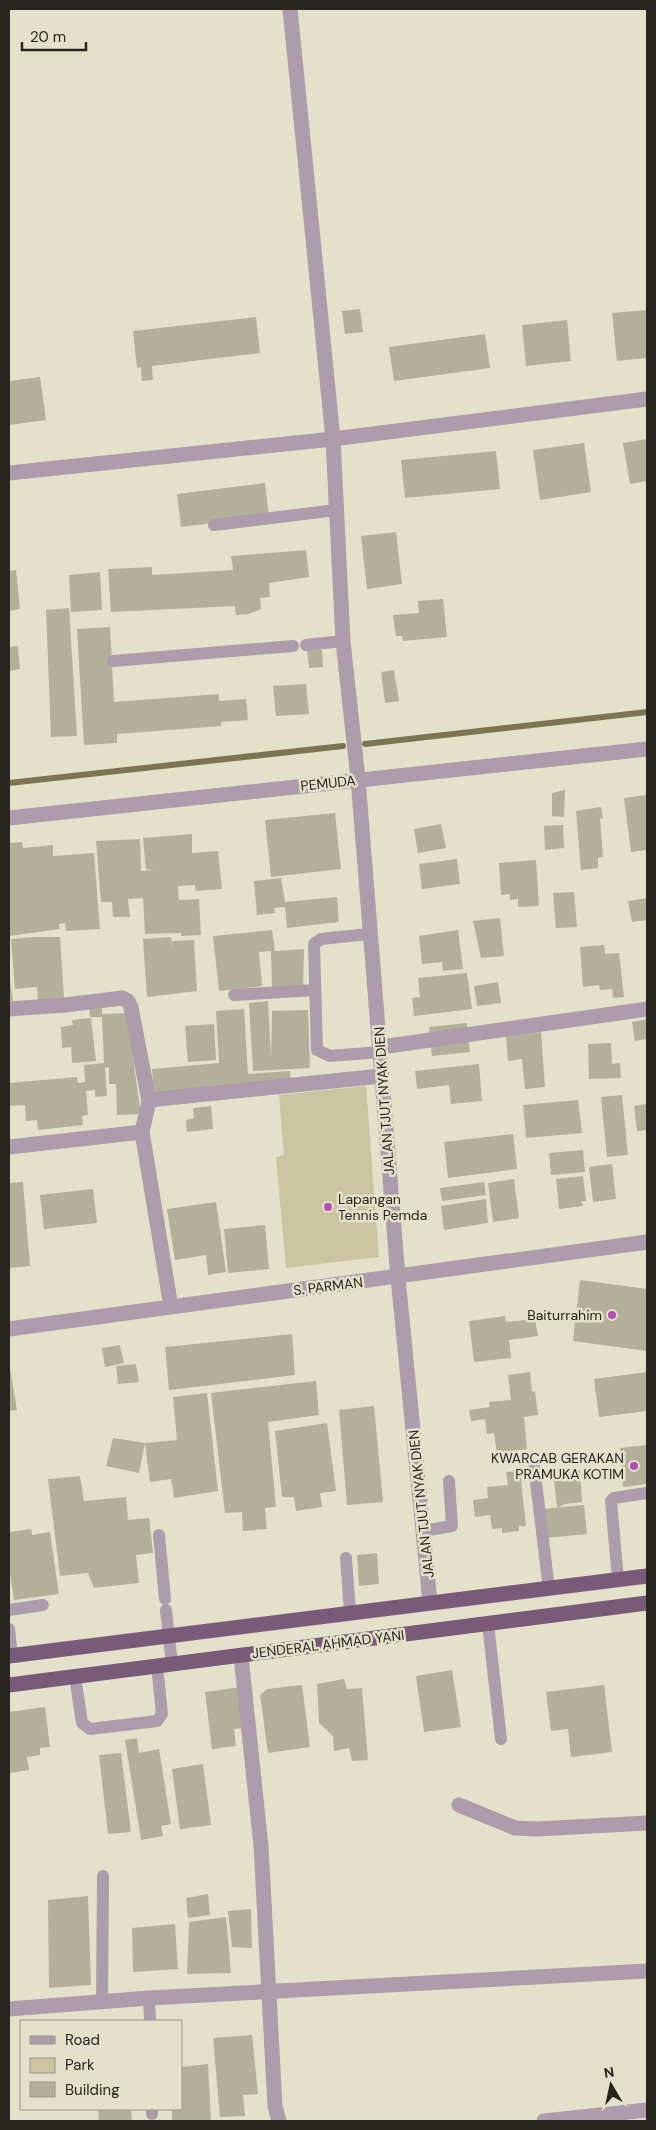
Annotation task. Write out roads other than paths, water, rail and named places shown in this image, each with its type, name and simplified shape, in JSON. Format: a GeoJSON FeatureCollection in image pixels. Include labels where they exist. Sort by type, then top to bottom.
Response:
{"type":"FeatureCollection","features":[{"type":"Feature","properties":{"kind":"highway","name":"JENDERAL AHMAD YANI"},"geometry":{"type":"LineString","coordinates":[[10,1656],[647,1576]]}},
{"type":"Feature","properties":{"kind":"highway","name":"JENDERAL AHMAD YANI"},"geometry":{"type":"LineString","coordinates":[[9,1685],[647,1603]]}},
{"type":"Feature","properties":{"kind":"street","name":"JALAN TJUT NYAK DIEN"},"geometry":{"type":"LineString","coordinates":[[290,9],[333,438],[343,641],[358,779],[368,934],[380,1050],[398,1278],[430,1602]]}},
{"type":"Feature","properties":{"kind":"street"},"geometry":{"type":"LineString","coordinates":[[9,473],[333,438],[647,399]]}},
{"type":"Feature","properties":{"kind":"street","name":"PEMUDA"},"geometry":{"type":"LineString","coordinates":[[9,818],[647,748]]}},
{"type":"Feature","properties":{"kind":"street"},"geometry":{"type":"LineString","coordinates":[[9,1009],[122,998],[128,1001],[131,1007],[149,1101],[142,1132],[171,1307]]}},
{"type":"Feature","properties":{"kind":"street"},"geometry":{"type":"LineString","coordinates":[[380,1050],[647,1009]]}},
{"type":"Feature","properties":{"kind":"street"},"geometry":{"type":"LineString","coordinates":[[149,1101],[381,1076]]}},
{"type":"Feature","properties":{"kind":"street"},"geometry":{"type":"LineString","coordinates":[[9,1147],[142,1132]]}},
{"type":"Feature","properties":{"kind":"street","name":"S. PARMAN"},"geometry":{"type":"LineString","coordinates":[[9,1329],[398,1278],[647,1242]]}},
{"type":"Feature","properties":{"kind":"street"},"geometry":{"type":"LineString","coordinates":[[241,1656],[261,1846],[275,2106],[279,2121]]}},
{"type":"Feature","properties":{"kind":"street"},"geometry":{"type":"LineString","coordinates":[[459,1805],[515,1828],[537,1830],[647,1823]]}},
{"type":"Feature","properties":{"kind":"street"},"geometry":{"type":"LineString","coordinates":[[9,2009],[149,1998],[647,1971]]}},
{"type":"Feature","properties":{"kind":"street"},"geometry":{"type":"LineString","coordinates":[[544,2121],[647,2110]]}},
{"type":"Feature","properties":{"kind":"lane"},"geometry":{"type":"LineString","coordinates":[[214,526],[336,510]]}},
{"type":"Feature","properties":{"kind":"lane"},"geometry":{"type":"LineString","coordinates":[[306,645],[343,641]]}},
{"type":"Feature","properties":{"kind":"lane"},"geometry":{"type":"LineString","coordinates":[[113,661],[292,646]]}},
{"type":"Feature","properties":{"kind":"lane"},"geometry":{"type":"LineString","coordinates":[[368,934],[321,939],[314,944],[317,1050],[330,1056],[380,1050]]}},
{"type":"Feature","properties":{"kind":"lane"},"geometry":{"type":"LineString","coordinates":[[234,995],[314,990]]}},
{"type":"Feature","properties":{"kind":"lane"},"geometry":{"type":"LineString","coordinates":[[534,1466],[549,1588]]}},
{"type":"Feature","properties":{"kind":"lane"},"geometry":{"type":"LineString","coordinates":[[423,1530],[449,1528],[452,1526],[449,1481]]}},
{"type":"Feature","properties":{"kind":"lane"},"geometry":{"type":"LineString","coordinates":[[618,1579],[611,1501],[614,1498],[647,1493]]}},
{"type":"Feature","properties":{"kind":"lane"},"geometry":{"type":"LineString","coordinates":[[75,1676],[82,1723],[90,1729],[157,1721],[162,1714],[169,1636],[159,1535]]}},
{"type":"Feature","properties":{"kind":"lane"},"geometry":{"type":"LineString","coordinates":[[346,1558],[350,1612]]}},
{"type":"Feature","properties":{"kind":"lane"},"geometry":{"type":"LineString","coordinates":[[9,1610],[43,1604]]}},
{"type":"Feature","properties":{"kind":"lane"},"geometry":{"type":"LineString","coordinates":[[488,1624],[501,1739]]}},
{"type":"Feature","properties":{"kind":"lane"},"geometry":{"type":"LineString","coordinates":[[9,1629],[10,1656]]}},
{"type":"Feature","properties":{"kind":"lane"},"geometry":{"type":"LineString","coordinates":[[102,2001],[103,1876]]}},
{"type":"Feature","properties":{"kind":"lane"},"geometry":{"type":"LineString","coordinates":[[149,1998],[150,2020]]}},
{"type":"Feature","properties":{"kind":"waterway"},"geometry":{"type":"LineString","coordinates":[[365,744],[647,712]]}},
{"type":"Feature","properties":{"kind":"waterway"},"geometry":{"type":"LineString","coordinates":[[9,783],[343,746]]}},
{"type":"Feature","properties":{"kind":"place","name":"Lapangan Tennis Pemda"},"geometry":{"type":"Point","coordinates":[328,1207]}},
{"type":"Feature","properties":{"kind":"place","name":"Baiturrahim"},"geometry":{"type":"Point","coordinates":[612,1315]}},
{"type":"Feature","properties":{"kind":"place","name":"KWARCAB GERAKAN PRAMUKA KOTIM"},"geometry":{"type":"Point","coordinates":[634,1466]}}]}
